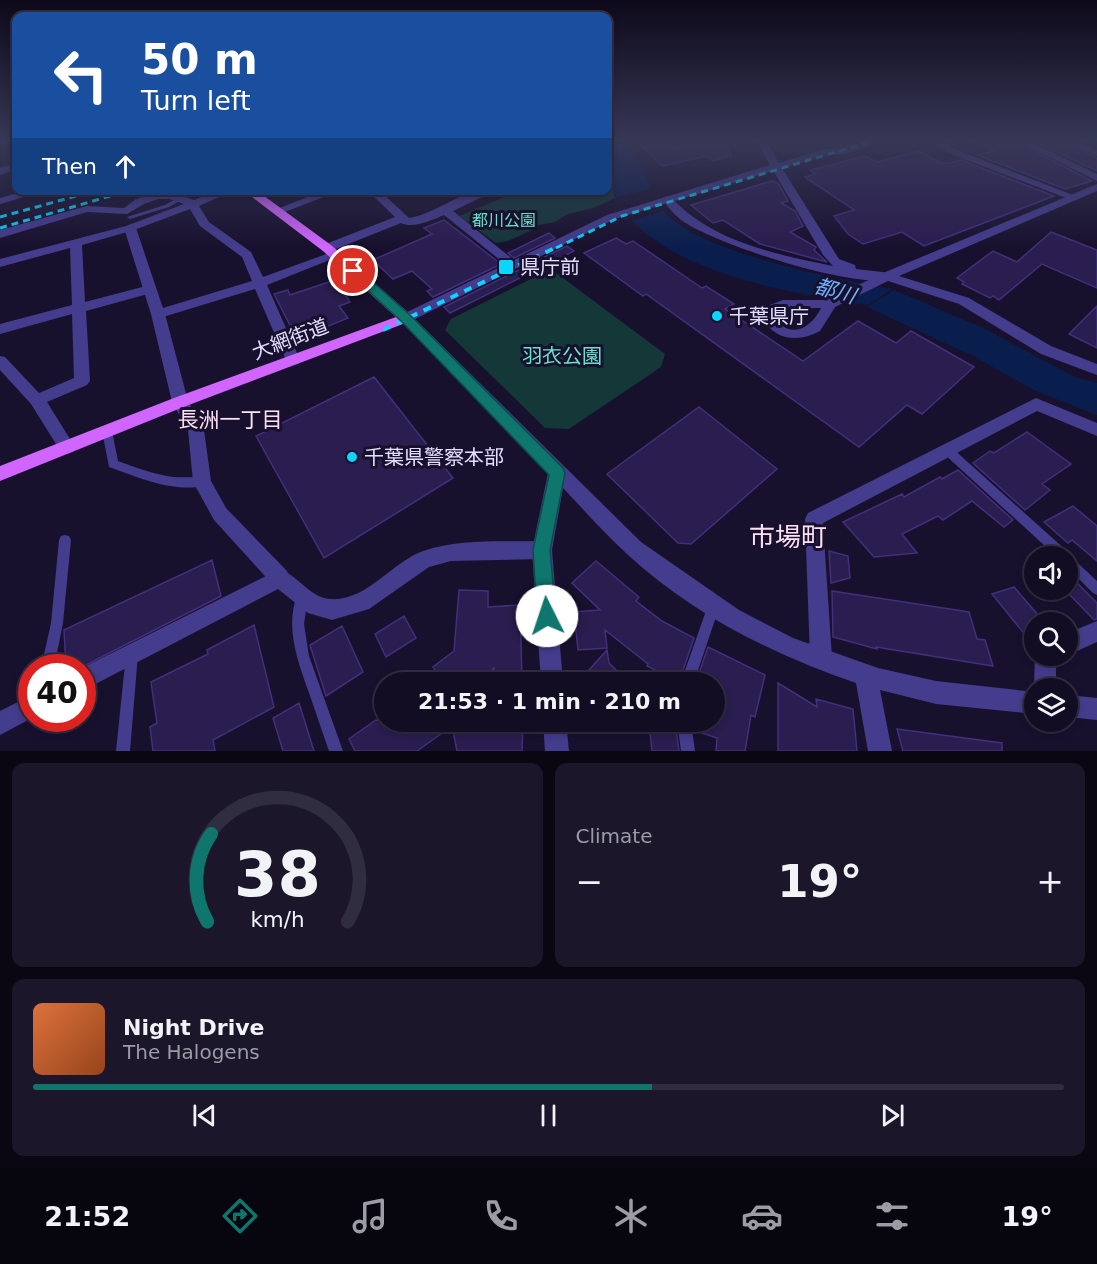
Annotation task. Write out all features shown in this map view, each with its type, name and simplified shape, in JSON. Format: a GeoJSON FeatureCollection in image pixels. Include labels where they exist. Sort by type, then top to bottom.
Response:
{"type":"FeatureCollection","features":[{"type":"Feature","properties":{"kind":"main road"},"geometry":{"type":"LineString","coordinates":[[255,195],[332,251],[405,318]]}},
{"type":"Feature","properties":{"kind":"main road","name":"大網街道"},"geometry":{"type":"LineString","coordinates":[[0,474],[180,402],[405,318]]}},
{"type":"Feature","properties":{"kind":"street"},"geometry":{"type":"LineString","coordinates":[[742,177],[611,217],[405,318],[634,548],[748,627],[866,675],[923,690],[1024,702]]}},
{"type":"Feature","properties":{"kind":"street"},"geometry":{"type":"LineString","coordinates":[[782,177],[829,255],[835,261],[964,301],[1046,350],[1097,370]]}},
{"type":"Feature","properties":{"kind":"street"},"geometry":{"type":"LineString","coordinates":[[1020,177],[1073,197]]}},
{"type":"Feature","properties":{"kind":"street"},"geometry":{"type":"LineString","coordinates":[[830,304],[887,276],[1097,187]]}},
{"type":"Feature","properties":{"kind":"street"},"geometry":{"type":"LineString","coordinates":[[0,201],[23,195]]}},
{"type":"Feature","properties":{"kind":"street"},"geometry":{"type":"LineString","coordinates":[[0,263],[76,243],[129,219],[215,195]]}},
{"type":"Feature","properties":{"kind":"street"},"geometry":{"type":"LineString","coordinates":[[278,211],[323,195]]}},
{"type":"Feature","properties":{"kind":"street"},"geometry":{"type":"LineString","coordinates":[[377,195],[401,219]]}},
{"type":"Feature","properties":{"kind":"street"},"geometry":{"type":"LineString","coordinates":[[158,314],[260,283],[401,219],[414,221],[477,195]]}},
{"type":"Feature","properties":{"kind":"street"},"geometry":{"type":"LineString","coordinates":[[293,360],[247,255],[204,224],[192,203],[159,196],[131,204],[129,219],[158,314],[180,402],[196,430],[202,483],[220,514],[280,578],[302,597],[315,606],[332,610],[362,602],[424,560],[451,552],[542,550]]}},
{"type":"Feature","properties":{"kind":"street"},"geometry":{"type":"LineString","coordinates":[[667,199],[689,220],[739,243],[845,273],[887,276]]}},
{"type":"Feature","properties":{"kind":"street"},"geometry":{"type":"LineString","coordinates":[[0,234],[87,209],[129,219]]}},
{"type":"Feature","properties":{"kind":"street"},"geometry":{"type":"LineString","coordinates":[[444,209],[514,265]]}},
{"type":"Feature","properties":{"kind":"street"},"geometry":{"type":"LineString","coordinates":[[37,400],[82,381],[76,243]]}},
{"type":"Feature","properties":{"kind":"street"},"geometry":{"type":"LineString","coordinates":[[0,329],[150,289]]}},
{"type":"Feature","properties":{"kind":"street"},"geometry":{"type":"LineString","coordinates":[[0,361],[37,400],[67,447]]}},
{"type":"Feature","properties":{"kind":"street"},"geometry":{"type":"LineString","coordinates":[[821,658],[814,519],[1036,404],[1097,430]]}},
{"type":"Feature","properties":{"kind":"street"},"geometry":{"type":"LineString","coordinates":[[551,672],[542,550],[557,473]]}},
{"type":"Feature","properties":{"kind":"street"},"geometry":{"type":"LineString","coordinates":[[96,673],[280,578]]}},
{"type":"Feature","properties":{"kind":"street"},"geometry":{"type":"LineString","coordinates":[[1078,640],[1097,631]]}},
{"type":"Feature","properties":{"kind":"street"},"geometry":{"type":"LineString","coordinates":[[866,675],[880,751]]}},
{"type":"Feature","properties":{"kind":"street"},"geometry":{"type":"LineString","coordinates":[[1078,707],[1097,709]]}},
{"type":"Feature","properties":{"kind":"street"},"geometry":{"type":"LineString","coordinates":[[0,723],[18,713]]}},
{"type":"Feature","properties":{"kind":"street"},"geometry":{"type":"LineString","coordinates":[[556,732],[557,751]]}},
{"type":"Feature","properties":{"kind":"lane"},"geometry":{"type":"LineString","coordinates":[[107,431],[113,464],[158,479],[189,484],[202,483]]}},
{"type":"Feature","properties":{"kind":"lane"},"geometry":{"type":"LineString","coordinates":[[947,450],[1053,546]]}},
{"type":"Feature","properties":{"kind":"lane"},"geometry":{"type":"LineString","coordinates":[[50,654],[57,623],[65,540]]}},
{"type":"Feature","properties":{"kind":"lane"},"geometry":{"type":"LineString","coordinates":[[1078,570],[1097,589]]}},
{"type":"Feature","properties":{"kind":"lane"},"geometry":{"type":"LineString","coordinates":[[302,597],[298,624],[303,656],[336,751]]}},
{"type":"Feature","properties":{"kind":"lane"},"geometry":{"type":"LineString","coordinates":[[691,672],[714,605]]}},
{"type":"Feature","properties":{"kind":"lane"},"geometry":{"type":"LineString","coordinates":[[123,751],[132,654]]}},
{"type":"Feature","properties":{"kind":"lane"},"geometry":{"type":"LineString","coordinates":[[685,732],[688,751]]}},
{"type":"Feature","properties":{"kind":"green space","name":"都川公園"},"geometry":{"type":"Polygon","coordinates":[[[612,182],[615,198],[593,208],[568,214],[555,222],[539,225],[508,241],[496,243],[459,216],[509,195],[612,195],[612,182]]]}},
{"type":"Feature","properties":{"kind":"green space","name":"羽衣公園"},"geometry":{"type":"Polygon","coordinates":[[[551,269],[665,354],[661,367],[569,429],[545,428],[445,330],[451,319],[551,269]]]}},
{"type":"Feature","properties":{"kind":"water","name":"都川"},"geometry":{"type":"Polygon","coordinates":[[[612,177],[646,177],[665,212],[682,227],[707,240],[771,262],[892,289],[868,305],[802,294],[730,275],[695,262],[663,246],[636,225],[614,195],[612,177]]]}},
{"type":"Feature","properties":{"kind":"water"},"geometry":{"type":"Polygon","coordinates":[[[894,290],[983,328],[1075,377],[1097,383],[1097,415],[1036,391],[973,356],[867,307],[894,290]]]}},
{"type":"Feature","properties":{"kind":"pier"},"geometry":{"type":"Polygon","coordinates":[[[651,188],[666,210],[631,221],[615,198],[651,188]]]}},
{"type":"Feature","properties":{"kind":"building"},"geometry":{"type":"Polygon","coordinates":[[[805,177],[1005,177],[1054,196],[924,246],[902,232],[863,244],[848,234],[834,216],[854,210],[805,177]]]}},
{"type":"Feature","properties":{"kind":"building"},"geometry":{"type":"Polygon","coordinates":[[[1034,177],[1084,177],[1092,181],[1065,189],[1034,177]]]}},
{"type":"Feature","properties":{"kind":"building"},"geometry":{"type":"Polygon","coordinates":[[[772,181],[778,183],[788,201],[781,203],[795,211],[803,226],[790,232],[816,247],[814,250],[827,262],[760,244],[723,220],[713,223],[691,205],[772,181]]]}},
{"type":"Feature","properties":{"kind":"building"},"geometry":{"type":"Polygon","coordinates":[[[444,220],[501,264],[433,297],[427,291],[432,289],[412,271],[393,279],[373,260],[432,234],[424,228],[444,220]]]}},
{"type":"Feature","properties":{"kind":"building"},"geometry":{"type":"Polygon","coordinates":[[[1051,232],[1097,250],[1097,288],[1042,264],[999,300],[962,284],[964,282],[957,278],[993,251],[1017,262],[1051,232]]]}},
{"type":"Feature","properties":{"kind":"building"},"geometry":{"type":"Polygon","coordinates":[[[549,233],[555,238],[514,258],[508,253],[549,233]]]}},
{"type":"Feature","properties":{"kind":"building"},"geometry":{"type":"Polygon","coordinates":[[[616,238],[626,244],[633,241],[702,288],[706,286],[734,304],[725,309],[803,361],[858,321],[896,343],[911,331],[974,367],[922,414],[907,405],[859,447],[646,294],[643,296],[584,253],[616,238]]]}},
{"type":"Feature","properties":{"kind":"building"},"geometry":{"type":"Polygon","coordinates":[[[567,246],[574,251],[450,313],[444,307],[567,246]]]}},
{"type":"Feature","properties":{"kind":"building"},"geometry":{"type":"Polygon","coordinates":[[[335,280],[350,302],[339,306],[348,318],[297,339],[274,294],[288,290],[290,295],[335,280]]]}},
{"type":"Feature","properties":{"kind":"building"},"geometry":{"type":"Polygon","coordinates":[[[1097,306],[1097,348],[1069,334],[1097,306]]]}},
{"type":"Feature","properties":{"kind":"building","name":"千葉県警察本部"},"geometry":{"type":"Polygon","coordinates":[[[374,377],[453,478],[324,558],[256,436],[374,377]]]}},
{"type":"Feature","properties":{"kind":"building"},"geometry":{"type":"Polygon","coordinates":[[[699,407],[777,469],[691,544],[678,543],[607,474],[699,407]]]}},
{"type":"Feature","properties":{"kind":"building"},"geometry":{"type":"Polygon","coordinates":[[[1027,432],[1071,464],[1042,484],[1050,490],[1025,510],[973,463],[990,451],[994,453],[1027,432]]]}},
{"type":"Feature","properties":{"kind":"building"},"geometry":{"type":"Polygon","coordinates":[[[958,470],[1013,520],[1004,527],[972,501],[943,520],[938,516],[902,534],[917,553],[874,557],[843,522],[902,494],[904,497],[958,470]]]}},
{"type":"Feature","properties":{"kind":"building"},"geometry":{"type":"Polygon","coordinates":[[[1073,506],[1097,526],[1097,561],[1072,540],[1068,543],[1044,522],[1073,506]]]}},
{"type":"Feature","properties":{"kind":"building"},"geometry":{"type":"Polygon","coordinates":[[[829,551],[848,556],[850,578],[831,583],[829,551]]]}},
{"type":"Feature","properties":{"kind":"building"},"geometry":{"type":"Polygon","coordinates":[[[212,560],[221,596],[96,660],[96,654],[65,654],[64,630],[212,560]]]}},
{"type":"Feature","properties":{"kind":"building"},"geometry":{"type":"Polygon","coordinates":[[[596,561],[639,597],[636,601],[662,621],[694,638],[682,672],[659,672],[647,666],[648,664],[605,630],[607,648],[578,650],[574,612],[600,610],[572,583],[596,561]]]}},
{"type":"Feature","properties":{"kind":"building"},"geometry":{"type":"Polygon","coordinates":[[[1078,584],[1097,603],[1097,619],[1094,620],[1075,600],[1078,600],[1078,584]]]}},
{"type":"Feature","properties":{"kind":"building"},"geometry":{"type":"Polygon","coordinates":[[[1014,587],[1035,612],[1024,612],[1024,633],[992,594],[1014,587]]]}},
{"type":"Feature","properties":{"kind":"building"},"geometry":{"type":"Polygon","coordinates":[[[459,590],[488,591],[488,607],[520,605],[522,672],[494,672],[494,668],[489,672],[436,672],[433,667],[454,651],[459,590]]]}},
{"type":"Feature","properties":{"kind":"building"},"geometry":{"type":"Polygon","coordinates":[[[832,591],[969,612],[977,639],[985,640],[993,666],[876,647],[877,649],[833,637],[832,591]]]}},
{"type":"Feature","properties":{"kind":"building"},"geometry":{"type":"Polygon","coordinates":[[[404,616],[416,638],[386,657],[375,634],[404,616]]]}},
{"type":"Feature","properties":{"kind":"building"},"geometry":{"type":"Polygon","coordinates":[[[254,625],[274,707],[213,740],[215,751],[153,751],[150,727],[157,723],[151,682],[208,654],[207,650],[254,625]]]}},
{"type":"Feature","properties":{"kind":"building"},"geometry":{"type":"Polygon","coordinates":[[[342,626],[363,672],[326,696],[310,645],[342,626]]]}},
{"type":"Feature","properties":{"kind":"building"},"geometry":{"type":"Polygon","coordinates":[[[708,647],[765,675],[755,717],[751,715],[745,751],[716,751],[717,738],[699,732],[725,732],[725,672],[699,672],[708,647]]]}},
{"type":"Feature","properties":{"kind":"building"},"geometry":{"type":"Polygon","coordinates":[[[607,650],[609,663],[616,670],[614,672],[587,672],[607,650]]]}},
{"type":"Feature","properties":{"kind":"building"},"geometry":{"type":"Polygon","coordinates":[[[778,683],[817,707],[816,699],[853,709],[857,751],[778,751],[778,683]]]}},
{"type":"Feature","properties":{"kind":"building"},"geometry":{"type":"Polygon","coordinates":[[[299,703],[314,751],[283,751],[273,718],[299,703]]]}},
{"type":"Feature","properties":{"kind":"building"},"geometry":{"type":"Polygon","coordinates":[[[374,721],[374,732],[444,732],[417,751],[355,751],[349,739],[374,721]]]}},
{"type":"Feature","properties":{"kind":"building"},"geometry":{"type":"Polygon","coordinates":[[[897,729],[1002,743],[1002,751],[903,751],[897,729]]]}},
{"type":"Feature","properties":{"kind":"building"},"geometry":{"type":"Polygon","coordinates":[[[453,732],[523,732],[522,751],[457,751],[453,732]]]}},
{"type":"Feature","properties":{"kind":"building"},"geometry":{"type":"Polygon","coordinates":[[[650,732],[676,732],[679,751],[652,751],[650,732]]]}},
{"type":"Feature","properties":{"kind":"railway"},"geometry":{"type":"LineString","coordinates":[[556,248],[622,216],[752,177]]}},
{"type":"Feature","properties":{"kind":"railway"},"geometry":{"type":"LineString","coordinates":[[0,217],[80,195]]}},
{"type":"Feature","properties":{"kind":"railway"},"geometry":{"type":"LineString","coordinates":[[0,228],[114,195]]}},
{"type":"Feature","properties":{"kind":"railway"},"geometry":{"type":"LineString","coordinates":[[383,330],[559,246]]}},
{"type":"Feature","properties":{"kind":"place","name":"県庁前"},"geometry":{"type":"Point","coordinates":[506,267]}},
{"type":"Feature","properties":{"kind":"place","name":"千葉県庁"},"geometry":{"type":"Point","coordinates":[717,316]}},
{"type":"Feature","properties":{"kind":"place","name":"千葉県警察本部"},"geometry":{"type":"Point","coordinates":[352,457]}},
{"type":"Feature","properties":{"kind":"district","name":"長洲一丁目"},"geometry":{"type":"Point","coordinates":[230,420]}},
{"type":"Feature","properties":{"kind":"district","name":"市場町"},"geometry":{"type":"Point","coordinates":[788,537]}},
{"type":"Feature","properties":{"kind":"route"},"geometry":{"type":"LineString","coordinates":[[353,271],[405,318],[557,473],[542,550],[547,616]]}}]}
